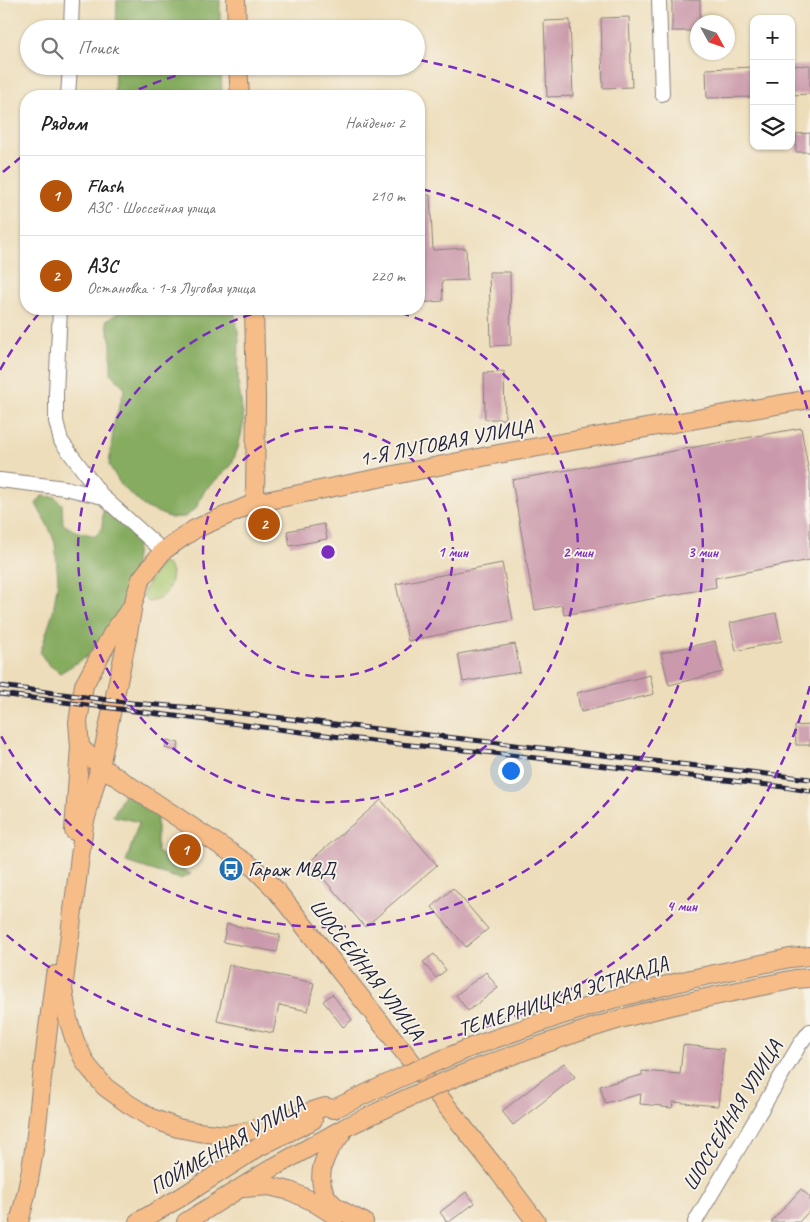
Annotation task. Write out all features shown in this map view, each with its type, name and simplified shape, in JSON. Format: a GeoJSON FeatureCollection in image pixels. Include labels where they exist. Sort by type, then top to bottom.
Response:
{"type":"FeatureCollection","features":[{"type":"Feature","properties":{"kind":"main road"},"geometry":{"type":"LineString","coordinates":[[236,0],[237,20]]}},
{"type":"Feature","properties":{"kind":"main road"},"geometry":{"type":"LineString","coordinates":[[239,75],[240,90]]}},
{"type":"Feature","properties":{"kind":"main road"},"geometry":{"type":"LineString","coordinates":[[254,315],[255,503]]}},
{"type":"Feature","properties":{"kind":"main road","name":"1-Я ЛУГОВАЯ УЛИЦА"},"geometry":{"type":"LineString","coordinates":[[133,604],[141,579],[163,551],[195,529],[255,503],[510,452],[810,399]]}},
{"type":"Feature","properties":{"kind":"main road"},"geometry":{"type":"LineString","coordinates":[[19,1222],[34,1157],[46,1041],[75,828],[80,747],[78,722],[84,685],[112,634],[133,604]]}},
{"type":"Feature","properties":{"kind":"main road"},"geometry":{"type":"LineString","coordinates":[[133,604],[100,766],[84,825],[63,989],[68,1019],[75,1041],[86,1064],[105,1087],[151,1118],[178,1128],[226,1135],[249,1131],[325,1107],[336,1108]]}},
{"type":"Feature","properties":{"kind":"main road"},"geometry":{"type":"LineString","coordinates":[[80,747],[100,766]]}},
{"type":"Feature","properties":{"kind":"main road"},"geometry":{"type":"LineString","coordinates":[[78,779],[100,766]]}},
{"type":"Feature","properties":{"kind":"main road","name":"ШОССЕЙНАЯ УЛИЦА"},"geometry":{"type":"LineString","coordinates":[[100,766],[254,868],[275,889],[498,1171],[536,1222]]}},
{"type":"Feature","properties":{"kind":"main road","name":"ТЕМЕРНИЦКАЯ ЭСТАКАДА"},"geometry":{"type":"LineString","coordinates":[[336,1108],[410,1073],[472,1047],[556,1017],[613,999],[691,979],[790,958],[810,956]]}},
{"type":"Feature","properties":{"kind":"main road","name":"ТЕМЕРНИЦКАЯ ЭСТАКАДА"},"geometry":{"type":"LineString","coordinates":[[346,1127],[420,1092],[480,1067],[619,1020],[794,979],[810,978]]}},
{"type":"Feature","properties":{"kind":"main road","name":"ПОЙМЕННАЯ УЛИЦА"},"geometry":{"type":"LineString","coordinates":[[138,1222],[183,1196],[259,1147],[336,1108]]}},
{"type":"Feature","properties":{"kind":"main road"},"geometry":{"type":"LineString","coordinates":[[346,1127],[328,1151],[322,1166],[321,1183],[325,1195],[334,1205],[364,1222]]}},
{"type":"Feature","properties":{"kind":"main road","name":"ПОЙМЕННАЯ УЛИЦА"},"geometry":{"type":"LineString","coordinates":[[186,1222],[274,1167],[346,1127]]}},
{"type":"Feature","properties":{"kind":"main road"},"geometry":{"type":"LineString","coordinates":[[241,1188],[269,1186],[290,1191],[312,1201],[347,1222]]}},
{"type":"Feature","properties":{"kind":"street"},"geometry":{"type":"LineString","coordinates":[[71,20],[72,0]]}},
{"type":"Feature","properties":{"kind":"street"},"geometry":{"type":"LineString","coordinates":[[659,0],[662,94]]}},
{"type":"Feature","properties":{"kind":"street"},"geometry":{"type":"LineString","coordinates":[[68,90],[69,75]]}},
{"type":"Feature","properties":{"kind":"street"},"geometry":{"type":"LineString","coordinates":[[60,315],[56,421],[61,441],[103,497],[163,551]]}},
{"type":"Feature","properties":{"kind":"street"},"geometry":{"type":"LineString","coordinates":[[0,480],[65,488],[103,497]]}},
{"type":"Feature","properties":{"kind":"street","name":"ШОССЕЙНАЯ УЛИЦА"},"geometry":{"type":"LineString","coordinates":[[695,1222],[800,1044],[810,1031]]}},
{"type":"Feature","properties":{"kind":"green space"},"geometry":{"type":"Polygon","coordinates":[[[117,0],[220,0],[220,20],[116,20],[117,0]]]}},
{"type":"Feature","properties":{"kind":"green space"},"geometry":{"type":"Polygon","coordinates":[[[115,75],[221,75],[222,90],[114,90],[115,75]]]}},
{"type":"Feature","properties":{"kind":"green space"},"geometry":{"type":"Polygon","coordinates":[[[115,315],[235,315],[239,338],[238,381],[244,422],[238,448],[231,466],[205,490],[196,508],[185,517],[171,518],[145,507],[121,485],[109,465],[114,423],[125,388],[111,374],[111,343],[106,321],[115,315]]]}},
{"type":"Feature","properties":{"kind":"green space"},"geometry":{"type":"Polygon","coordinates":[[[42,496],[55,497],[62,504],[63,524],[75,531],[96,536],[102,528],[103,511],[115,513],[132,526],[137,543],[133,592],[88,656],[60,673],[48,664],[40,653],[53,612],[58,580],[55,543],[36,504],[42,496]]]}},
{"type":"Feature","properties":{"kind":"green space"},"geometry":{"type":"Polygon","coordinates":[[[160,564],[167,564],[172,572],[170,584],[163,596],[148,602],[143,597],[144,590],[160,564]]]}},
{"type":"Feature","properties":{"kind":"green space"},"geometry":{"type":"Polygon","coordinates":[[[124,794],[157,812],[157,852],[191,874],[180,879],[126,862],[139,822],[113,816],[124,794]]]}},
{"type":"Feature","properties":{"kind":"building"},"geometry":{"type":"Polygon","coordinates":[[[672,0],[700,0],[700,15],[690,15],[690,31],[672,31],[672,0]]]}},
{"type":"Feature","properties":{"kind":"building"},"geometry":{"type":"Polygon","coordinates":[[[629,17],[632,87],[603,88],[601,18],[629,17]]]}},
{"type":"Feature","properties":{"kind":"building"},"geometry":{"type":"Polygon","coordinates":[[[570,20],[573,96],[547,97],[544,21],[570,20]]]}},
{"type":"Feature","properties":{"kind":"building"},"geometry":{"type":"Polygon","coordinates":[[[810,65],[810,94],[795,95],[795,66],[810,65]]]}},
{"type":"Feature","properties":{"kind":"building"},"geometry":{"type":"Polygon","coordinates":[[[750,67],[750,97],[707,98],[706,69],[750,67]]]}},
{"type":"Feature","properties":{"kind":"building"},"geometry":{"type":"Polygon","coordinates":[[[810,133],[810,152],[796,152],[796,134],[810,133]]]}},
{"type":"Feature","properties":{"kind":"building"},"geometry":{"type":"Polygon","coordinates":[[[425,195],[430,195],[433,250],[466,248],[467,280],[442,281],[443,301],[425,302],[425,195]]]}},
{"type":"Feature","properties":{"kind":"building"},"geometry":{"type":"Polygon","coordinates":[[[489,272],[510,272],[511,345],[491,346],[489,272]]]}},
{"type":"Feature","properties":{"kind":"building"},"geometry":{"type":"Polygon","coordinates":[[[504,372],[505,419],[485,419],[484,373],[504,372]]]}},
{"type":"Feature","properties":{"kind":"building"},"geometry":{"type":"Polygon","coordinates":[[[801,428],[810,478],[810,560],[715,578],[716,587],[564,615],[562,605],[535,610],[512,480],[801,428]]]}},
{"type":"Feature","properties":{"kind":"building"},"geometry":{"type":"Polygon","coordinates":[[[324,524],[327,539],[290,546],[287,531],[324,524]]]}},
{"type":"Feature","properties":{"kind":"building"},"geometry":{"type":"Polygon","coordinates":[[[502,563],[513,620],[408,641],[396,584],[502,563]]]}},
{"type":"Feature","properties":{"kind":"building"},"geometry":{"type":"Polygon","coordinates":[[[776,613],[782,641],[736,651],[730,623],[776,613]]]}},
{"type":"Feature","properties":{"kind":"building"},"geometry":{"type":"Polygon","coordinates":[[[715,641],[723,672],[669,685],[661,653],[715,641]]]}},
{"type":"Feature","properties":{"kind":"building"},"geometry":{"type":"Polygon","coordinates":[[[515,644],[520,672],[463,682],[458,654],[515,644]]]}},
{"type":"Feature","properties":{"kind":"building"},"geometry":{"type":"Polygon","coordinates":[[[650,675],[654,694],[581,712],[577,693],[650,675]]]}},
{"type":"Feature","properties":{"kind":"building"},"geometry":{"type":"Polygon","coordinates":[[[810,725],[810,745],[796,745],[795,726],[810,725]]]}},
{"type":"Feature","properties":{"kind":"building"},"geometry":{"type":"Polygon","coordinates":[[[167,740],[179,743],[177,751],[165,748],[167,740]]]}},
{"type":"Feature","properties":{"kind":"building"},"geometry":{"type":"Polygon","coordinates":[[[381,800],[437,865],[365,927],[309,862],[381,800]]]}},
{"type":"Feature","properties":{"kind":"building"},"geometry":{"type":"Polygon","coordinates":[[[173,845],[185,854],[178,864],[166,855],[173,845]]]}},
{"type":"Feature","properties":{"kind":"building"},"geometry":{"type":"Polygon","coordinates":[[[453,888],[488,929],[466,947],[432,907],[453,888]]]}},
{"type":"Feature","properties":{"kind":"building"},"geometry":{"type":"Polygon","coordinates":[[[227,924],[280,935],[277,952],[223,942],[227,924]]]}},
{"type":"Feature","properties":{"kind":"building"},"geometry":{"type":"Polygon","coordinates":[[[434,954],[446,970],[436,978],[423,962],[434,954]]]}},
{"type":"Feature","properties":{"kind":"building"},"geometry":{"type":"Polygon","coordinates":[[[229,965],[314,983],[308,1011],[279,1005],[273,1033],[217,1021],[229,965]]]}},
{"type":"Feature","properties":{"kind":"building"},"geometry":{"type":"Polygon","coordinates":[[[486,972],[498,988],[468,1011],[456,995],[486,972]]]}},
{"type":"Feature","properties":{"kind":"building"},"geometry":{"type":"Polygon","coordinates":[[[332,994],[352,1020],[343,1027],[323,1001],[332,994]]]}},
{"type":"Feature","properties":{"kind":"building"},"geometry":{"type":"Polygon","coordinates":[[[683,1045],[724,1049],[718,1106],[673,1102],[672,1108],[640,1104],[641,1094],[605,1103],[600,1086],[642,1075],[642,1071],[680,1074],[683,1045]]]}},
{"type":"Feature","properties":{"kind":"building"},"geometry":{"type":"Polygon","coordinates":[[[564,1063],[575,1077],[513,1125],[502,1111],[564,1063]]]}},
{"type":"Feature","properties":{"kind":"building"},"geometry":{"type":"Polygon","coordinates":[[[801,1189],[810,1197],[810,1210],[799,1222],[771,1222],[801,1189]]]}},
{"type":"Feature","properties":{"kind":"building"},"geometry":{"type":"Polygon","coordinates":[[[466,1192],[475,1203],[447,1222],[440,1212],[466,1192]]]}},
{"type":"Feature","properties":{"kind":"railway"},"geometry":{"type":"LineString","coordinates":[[0,686],[132,703],[195,708],[810,779]]}},
{"type":"Feature","properties":{"kind":"railway"},"geometry":{"type":"LineString","coordinates":[[0,694],[389,743],[485,752],[810,791]]}},
{"type":"Feature","properties":{"kind":"place","name":"АЗС"},"geometry":{"type":"Point","coordinates":[264,524]}},
{"type":"Feature","properties":{"kind":"place","name":"Flash"},"geometry":{"type":"Point","coordinates":[185,850]}},
{"type":"Feature","properties":{"kind":"place","name":"Гараж МВД"},"geometry":{"type":"Point","coordinates":[231,869]}}]}
